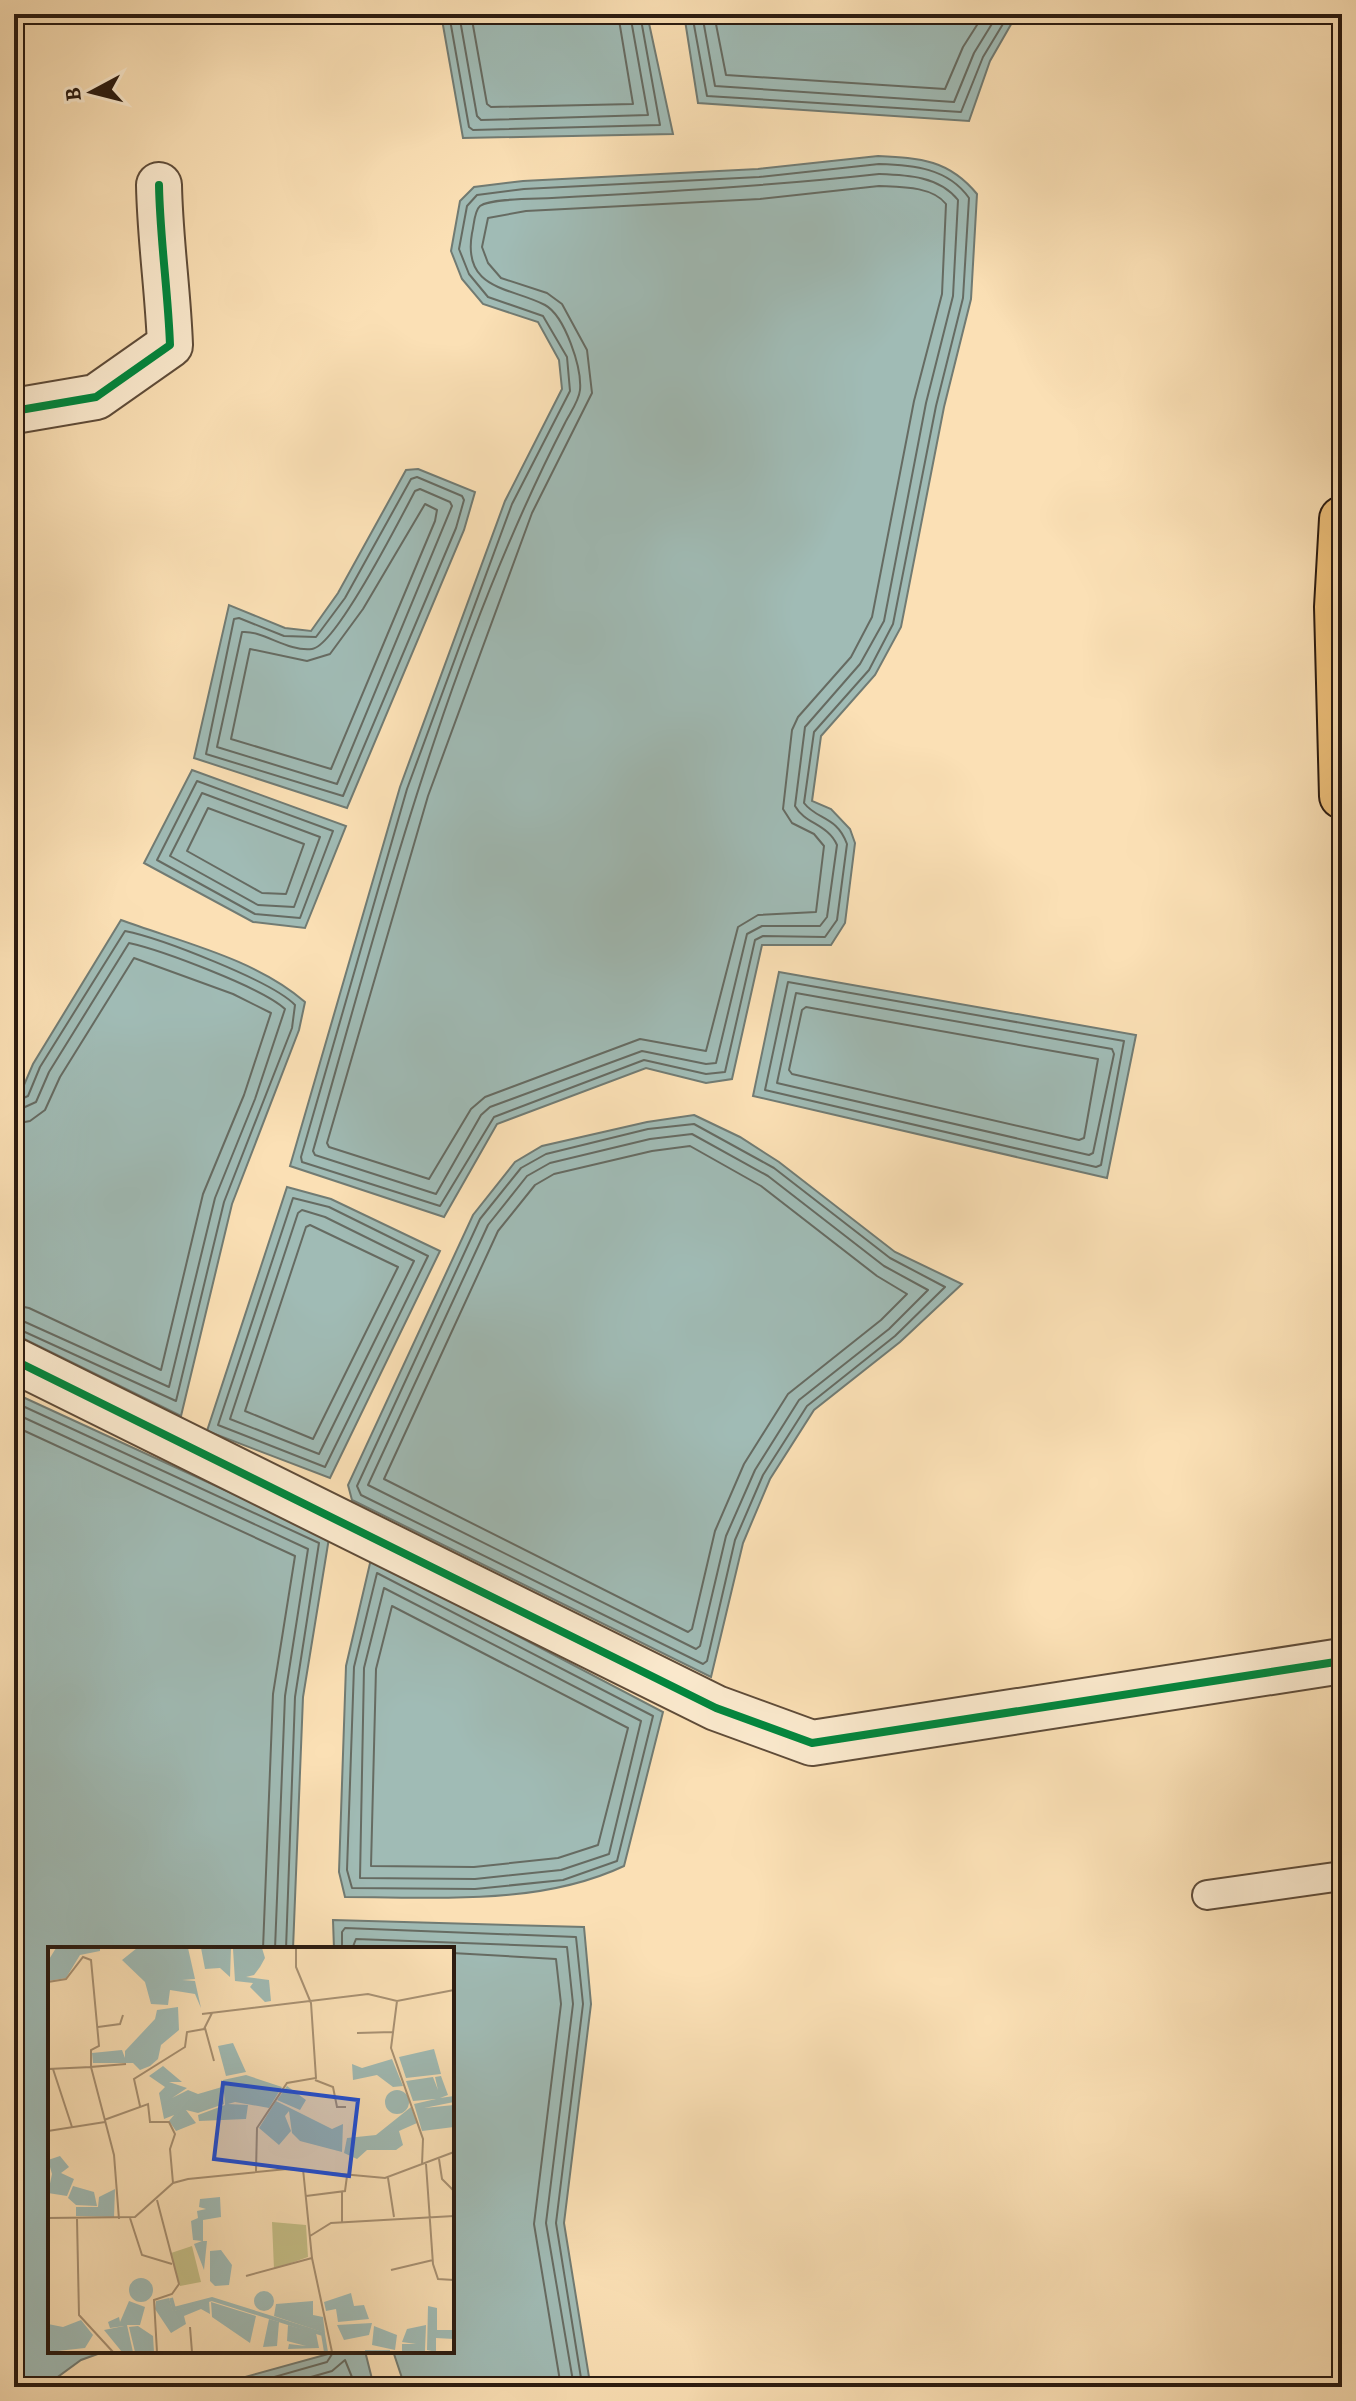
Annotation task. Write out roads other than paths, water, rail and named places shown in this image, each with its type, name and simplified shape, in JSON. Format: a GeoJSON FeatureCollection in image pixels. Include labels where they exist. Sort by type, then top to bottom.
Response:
{"type":"FeatureCollection","features":[{"type":"Feature","properties":{"kind":"main road"},"geometry":{"type":"LineString","coordinates":[[1342,519],[1337,607],[1342,796]]}},
{"type":"Feature","properties":{"kind":"street"},"geometry":{"type":"LineString","coordinates":[[14,411],[96,397],[170,345],[168,297],[160,249],[159,185]]}},
{"type":"Feature","properties":{"kind":"street"},"geometry":{"type":"LineString","coordinates":[[14,1360],[716,1708],[812,1743],[1342,1661]]}},
{"type":"Feature","properties":{"kind":"lane"},"geometry":{"type":"LineString","coordinates":[[1207,1895],[1342,1876]]}},
{"type":"Feature","properties":{"kind":"water"},"geometry":{"type":"Polygon","coordinates":[[[441,14],[647,14],[673,134],[463,138],[441,14]]]}},
{"type":"Feature","properties":{"kind":"water"},"geometry":{"type":"Polygon","coordinates":[[[684,14],[1017,14],[990,61],[969,121],[698,103],[684,14]]]}},
{"type":"Feature","properties":{"kind":"water"},"geometry":{"type":"Polygon","coordinates":[[[878,156],[933,163],[956,174],[977,194],[971,299],[944,407],[901,627],[875,675],[821,736],[812,801],[831,809],[850,829],[855,843],[845,923],[831,945],[762,945],[732,1079],[706,1083],[646,1068],[497,1124],[444,1217],[290,1166],[400,787],[505,501],[562,389],[559,360],[538,322],[483,304],[462,279],[451,251],[460,201],[474,187],[523,181],[758,169],[878,156]]]}},
{"type":"Feature","properties":{"kind":"water"},"geometry":{"type":"Polygon","coordinates":[[[418,469],[475,492],[464,530],[347,808],[194,758],[229,605],[285,628],[311,631],[338,593],[406,470],[418,469]]]}},
{"type":"Feature","properties":{"kind":"water"},"geometry":{"type":"Polygon","coordinates":[[[192,770],[346,826],[305,928],[253,922],[144,863],[192,770]]]}},
{"type":"Feature","properties":{"kind":"water"},"geometry":{"type":"Polygon","coordinates":[[[121,920],[241,963],[264,974],[305,1002],[299,1030],[232,1204],[181,1416],[14,1334],[14,1096],[21,1092],[33,1064],[121,920]]]}},
{"type":"Feature","properties":{"kind":"water"},"geometry":{"type":"Polygon","coordinates":[[[779,972],[1136,1035],[1107,1178],[753,1096],[779,972]]]}},
{"type":"Feature","properties":{"kind":"water"},"geometry":{"type":"Polygon","coordinates":[[[694,1115],[740,1137],[779,1162],[895,1252],[962,1284],[900,1342],[814,1410],[770,1479],[743,1543],[711,1677],[352,1500],[348,1485],[473,1215],[515,1162],[542,1146],[647,1122],[694,1115]]]}},
{"type":"Feature","properties":{"kind":"water"},"geometry":{"type":"Polygon","coordinates":[[[287,1187],[331,1199],[440,1251],[330,1478],[207,1431],[287,1187]]]}},
{"type":"Feature","properties":{"kind":"water"},"geometry":{"type":"Polygon","coordinates":[[[14,1393],[329,1538],[303,1697],[293,1947],[48,1947],[48,2353],[100,2353],[81,2360],[44,2387],[14,2387],[14,1393]]]}},
{"type":"Feature","properties":{"kind":"water"},"geometry":{"type":"Polygon","coordinates":[[[371,1559],[663,1712],[624,1866],[591,1879],[523,1893],[451,1898],[345,1897],[339,1872],[346,1666],[371,1559]]]}},
{"type":"Feature","properties":{"kind":"water"},"geometry":{"type":"Polygon","coordinates":[[[333,1920],[584,1927],[591,2004],[564,2223],[589,2377],[595,2387],[405,2387],[394,2353],[454,2353],[454,1947],[334,1947],[333,1920]]]}},
{"type":"Feature","properties":{"kind":"water"},"geometry":{"type":"Polygon","coordinates":[[[332,2353],[366,2353],[374,2387],[209,2387],[332,2353]]]}}]}
